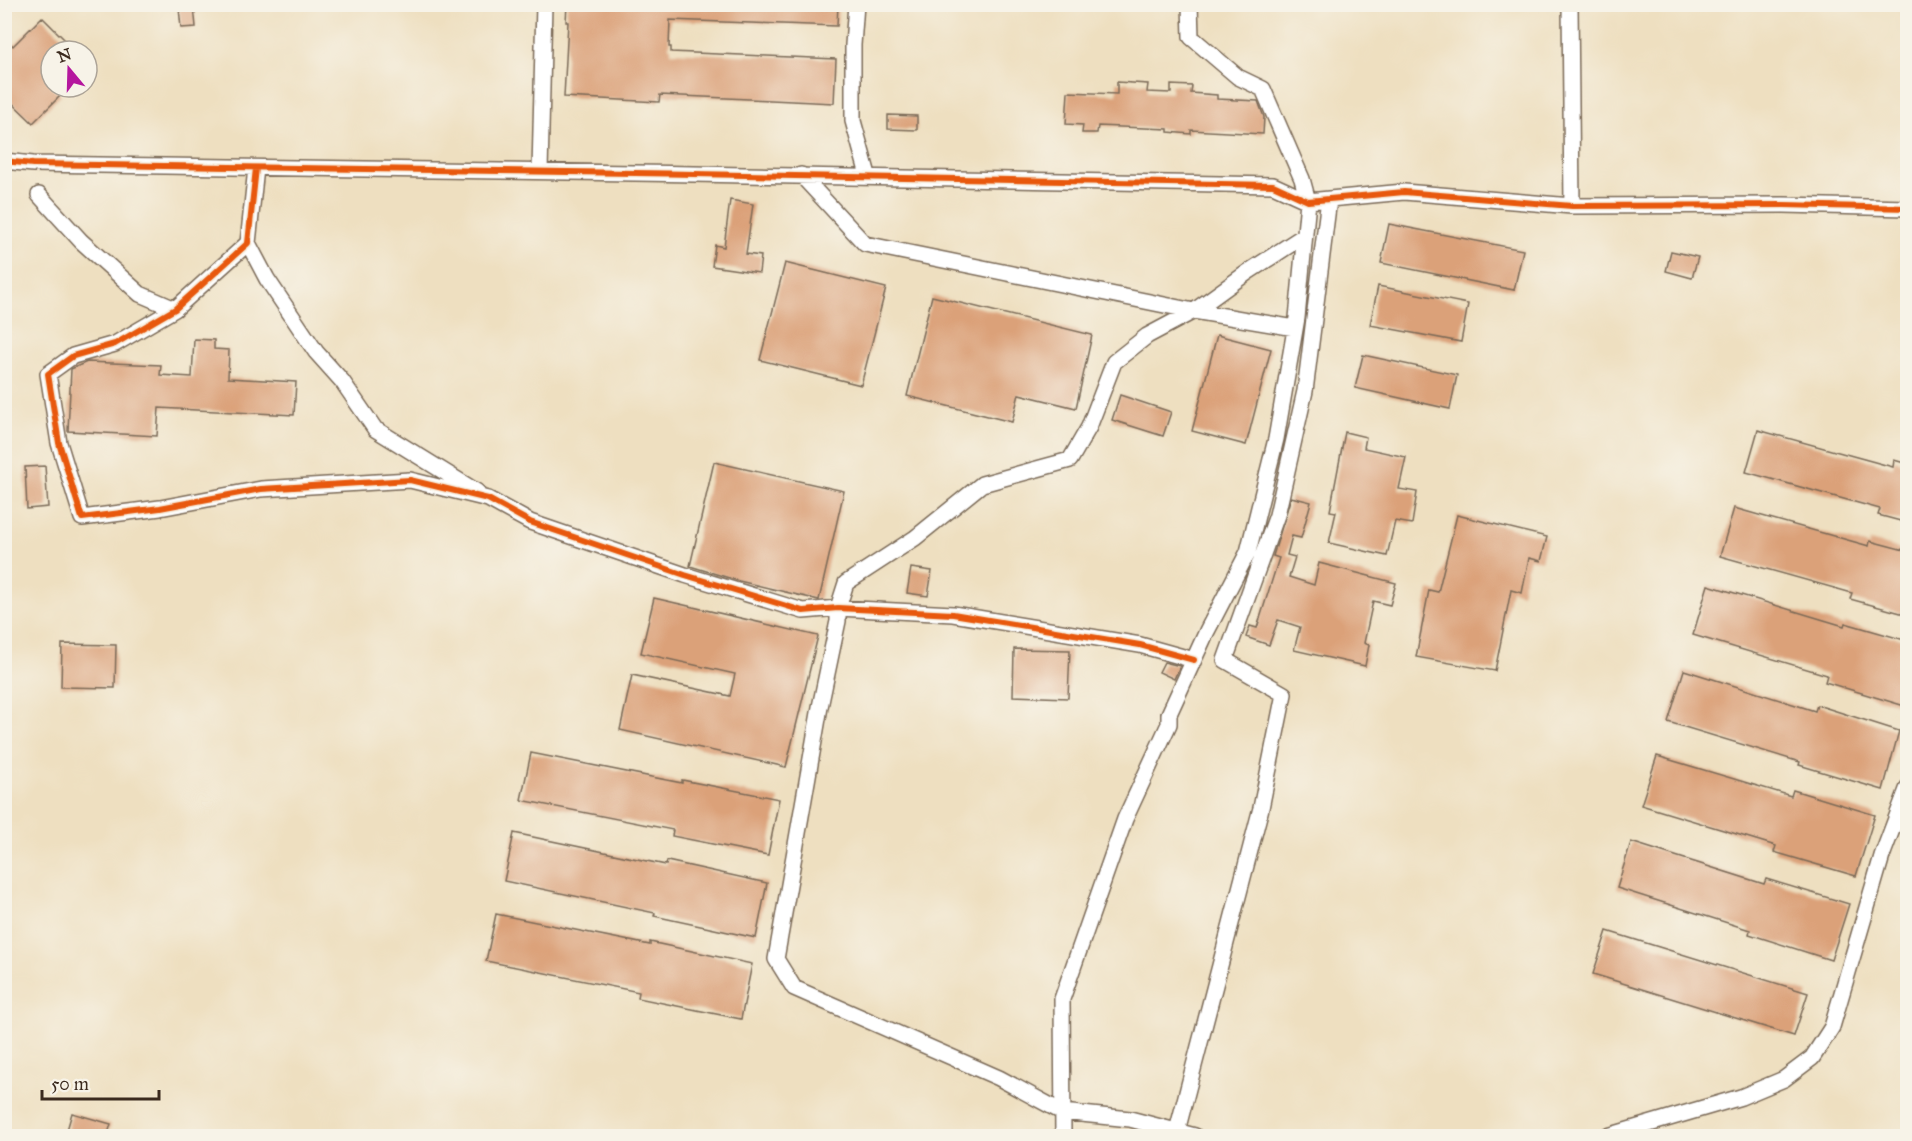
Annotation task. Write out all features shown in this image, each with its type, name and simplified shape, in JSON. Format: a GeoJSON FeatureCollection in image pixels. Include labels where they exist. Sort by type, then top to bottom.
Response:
{"type":"FeatureCollection","features":[{"type":"Feature","properties":{"kind":"street"},"geometry":{"type":"LineString","coordinates":[[540,171],[544,4]]}},
{"type":"Feature","properties":{"kind":"street"},"geometry":{"type":"LineString","coordinates":[[856,4],[853,45],[853,121],[868,175]]}},
{"type":"Feature","properties":{"kind":"street"},"geometry":{"type":"LineString","coordinates":[[1063,1137],[1062,999],[1125,819],[1169,724],[1169,714],[1207,631],[1248,552],[1276,439],[1295,328],[1308,201],[1302,179],[1263,89],[1238,77],[1191,38],[1191,4]]}},
{"type":"Feature","properties":{"kind":"street"},"geometry":{"type":"LineString","coordinates":[[1570,4],[1572,206]]}},
{"type":"Feature","properties":{"kind":"street"},"geometry":{"type":"LineString","coordinates":[[4,161],[33,164],[868,175],[1273,185],[1308,201],[1404,192],[1572,206],[1784,205],[1908,208]]}},
{"type":"Feature","properties":{"kind":"street"},"geometry":{"type":"LineString","coordinates":[[256,168],[248,243],[267,279],[316,352],[342,381],[375,429],[488,499],[530,522],[685,575],[803,611],[838,608],[953,614],[1140,645],[1194,660]]}},
{"type":"Feature","properties":{"kind":"street"},"geometry":{"type":"LineString","coordinates":[[801,175],[865,244],[1194,311],[1295,328]]}},
{"type":"Feature","properties":{"kind":"street"},"geometry":{"type":"LineString","coordinates":[[39,195],[81,241],[140,294],[175,309]]}},
{"type":"Feature","properties":{"kind":"street"},"geometry":{"type":"LineString","coordinates":[[1177,1131],[1261,808],[1284,694],[1225,660],[1277,514],[1305,392],[1329,199]]}},
{"type":"Feature","properties":{"kind":"street"},"geometry":{"type":"LineString","coordinates":[[1195,1137],[1130,1119],[1062,1112],[999,1078],[794,988],[776,959],[820,707],[838,621],[838,608],[846,583],[915,538],[982,484],[1070,460],[1089,428],[1114,362],[1147,336],[1194,311],[1305,235]]}},
{"type":"Feature","properties":{"kind":"street"},"geometry":{"type":"LineString","coordinates":[[248,243],[175,309],[115,344],[73,356],[48,374],[59,443],[82,518],[160,508],[261,489],[410,480],[488,499]]}},
{"type":"Feature","properties":{"kind":"street"},"geometry":{"type":"LineString","coordinates":[[1608,1137],[1741,1097],[1784,1079],[1812,1058],[1832,1027],[1882,856],[1908,787]]}},
{"type":"Feature","properties":{"kind":"building"},"geometry":{"type":"Polygon","coordinates":[[[567,4],[838,4],[837,26],[670,20],[669,47],[671,47],[671,52],[836,59],[834,103],[660,95],[659,102],[564,97],[567,4]]]}},
{"type":"Feature","properties":{"kind":"building"},"geometry":{"type":"Polygon","coordinates":[[[194,7],[196,27],[181,28],[179,8],[194,7]]]}},
{"type":"Feature","properties":{"kind":"building"},"geometry":{"type":"Polygon","coordinates":[[[42,17],[64,39],[39,39],[39,99],[57,99],[33,123],[4,95],[4,37],[13,46],[42,17]]]}},
{"type":"Feature","properties":{"kind":"building"},"geometry":{"type":"Polygon","coordinates":[[[1117,82],[1148,84],[1147,92],[1171,93],[1171,85],[1192,86],[1191,93],[1217,95],[1217,99],[1258,101],[1264,117],[1263,134],[1191,130],[1191,134],[1168,132],[1168,129],[1098,126],[1097,133],[1082,133],[1083,125],[1066,124],[1068,92],[1117,94],[1117,82]]]}},
{"type":"Feature","properties":{"kind":"building"},"geometry":{"type":"Polygon","coordinates":[[[888,115],[917,116],[917,130],[888,129],[888,115]]]}},
{"type":"Feature","properties":{"kind":"building"},"geometry":{"type":"Polygon","coordinates":[[[730,200],[753,204],[746,254],[761,256],[759,273],[712,266],[715,245],[724,247],[730,200]]]}},
{"type":"Feature","properties":{"kind":"building"},"geometry":{"type":"Polygon","coordinates":[[[1389,224],[1523,250],[1514,290],[1381,263],[1389,224]]]}},
{"type":"Feature","properties":{"kind":"building"},"geometry":{"type":"Polygon","coordinates":[[[1671,251],[1698,257],[1692,278],[1666,271],[1671,251]]]}},
{"type":"Feature","properties":{"kind":"building"},"geometry":{"type":"Polygon","coordinates":[[[785,263],[886,288],[861,385],[760,360],[785,263]]]}},
{"type":"Feature","properties":{"kind":"building"},"geometry":{"type":"Polygon","coordinates":[[[1378,286],[1468,304],[1461,342],[1370,325],[1378,286]]]}},
{"type":"Feature","properties":{"kind":"building"},"geometry":{"type":"Polygon","coordinates":[[[932,296],[1092,335],[1076,408],[1019,394],[1012,422],[907,396],[932,296]]]}},
{"type":"Feature","properties":{"kind":"building"},"geometry":{"type":"Polygon","coordinates":[[[1217,335],[1271,349],[1246,445],[1192,431],[1217,335]]]}},
{"type":"Feature","properties":{"kind":"building"},"geometry":{"type":"Polygon","coordinates":[[[194,339],[214,340],[214,349],[229,350],[228,378],[296,382],[294,415],[159,408],[157,436],[68,431],[71,369],[87,362],[161,365],[160,375],[192,377],[194,339]]]}},
{"type":"Feature","properties":{"kind":"building"},"geometry":{"type":"Polygon","coordinates":[[[1363,355],[1457,375],[1450,409],[1355,388],[1363,355]]]}},
{"type":"Feature","properties":{"kind":"building"},"geometry":{"type":"Polygon","coordinates":[[[1120,395],[1171,412],[1163,436],[1112,420],[1120,395]]]}},
{"type":"Feature","properties":{"kind":"building"},"geometry":{"type":"Polygon","coordinates":[[[1758,430],[1893,467],[1894,460],[1908,464],[1908,523],[1878,515],[1880,509],[1746,472],[1758,430]]]}},
{"type":"Feature","properties":{"kind":"building"},"geometry":{"type":"Polygon","coordinates":[[[1345,432],[1366,437],[1364,448],[1406,457],[1399,489],[1417,492],[1412,524],[1395,521],[1387,556],[1329,543],[1336,512],[1330,511],[1345,432]]]}},
{"type":"Feature","properties":{"kind":"building"},"geometry":{"type":"Polygon","coordinates":[[[714,462],[844,491],[819,600],[739,581],[690,566],[714,462]]]}},
{"type":"Feature","properties":{"kind":"building"},"geometry":{"type":"Polygon","coordinates":[[[45,466],[48,507],[27,509],[25,467],[45,466]]]}},
{"type":"Feature","properties":{"kind":"building"},"geometry":{"type":"Polygon","coordinates":[[[1291,497],[1311,502],[1301,538],[1292,536],[1287,555],[1295,557],[1289,577],[1314,585],[1319,563],[1396,583],[1390,605],[1373,601],[1364,643],[1369,645],[1365,666],[1294,650],[1300,627],[1278,620],[1269,645],[1246,637],[1250,626],[1257,628],[1279,558],[1273,556],[1291,497]]]}},
{"type":"Feature","properties":{"kind":"building"},"geometry":{"type":"Polygon","coordinates":[[[1734,508],[1869,546],[1870,541],[1908,551],[1908,615],[1850,599],[1852,593],[1720,556],[1734,508]]]}},
{"type":"Feature","properties":{"kind":"building"},"geometry":{"type":"Polygon","coordinates":[[[1457,515],[1547,537],[1541,561],[1529,558],[1522,593],[1511,590],[1495,671],[1416,657],[1429,590],[1438,592],[1457,515]]]}},
{"type":"Feature","properties":{"kind":"building"},"geometry":{"type":"Polygon","coordinates":[[[911,568],[932,571],[928,596],[907,593],[911,568]]]}},
{"type":"Feature","properties":{"kind":"building"},"geometry":{"type":"Polygon","coordinates":[[[1708,585],[1844,626],[1845,623],[1908,641],[1908,707],[1825,682],[1827,675],[1693,635],[1708,585]]]}},
{"type":"Feature","properties":{"kind":"building"},"geometry":{"type":"Polygon","coordinates":[[[654,598],[818,636],[786,767],[620,730],[632,675],[730,696],[735,674],[641,653],[654,598]]]}},
{"type":"Feature","properties":{"kind":"building"},"geometry":{"type":"Polygon","coordinates":[[[62,644],[116,645],[115,688],[61,687],[62,644]]]}},
{"type":"Feature","properties":{"kind":"building"},"geometry":{"type":"Polygon","coordinates":[[[1014,649],[1070,650],[1068,698],[1013,696],[1014,649]]]}},
{"type":"Feature","properties":{"kind":"building"},"geometry":{"type":"Polygon","coordinates":[[[1164,662],[1180,666],[1174,679],[1159,672],[1164,662]]]}},
{"type":"Feature","properties":{"kind":"building"},"geometry":{"type":"Polygon","coordinates":[[[1684,670],[1815,711],[1817,705],[1899,731],[1883,790],[1668,722],[1684,670]]]}},
{"type":"Feature","properties":{"kind":"building"},"geometry":{"type":"Polygon","coordinates":[[[531,753],[682,783],[682,780],[779,799],[768,855],[672,836],[673,830],[521,800],[531,753]]]}},
{"type":"Feature","properties":{"kind":"building"},"geometry":{"type":"Polygon","coordinates":[[[1657,756],[1791,796],[1793,790],[1875,815],[1856,876],[1774,852],[1776,846],[1641,805],[1657,756]]]}},
{"type":"Feature","properties":{"kind":"building"},"geometry":{"type":"Polygon","coordinates":[[[514,833],[666,865],[667,861],[767,883],[756,938],[654,916],[655,913],[504,881],[514,833]]]}},
{"type":"Feature","properties":{"kind":"building"},"geometry":{"type":"Polygon","coordinates":[[[1631,842],[1764,884],[1766,879],[1849,904],[1831,960],[1749,934],[1750,930],[1617,888],[1631,842]]]}},
{"type":"Feature","properties":{"kind":"building"},"geometry":{"type":"Polygon","coordinates":[[[496,914],[650,945],[650,942],[752,964],[741,1019],[638,998],[639,992],[486,961],[496,914]]]}},
{"type":"Feature","properties":{"kind":"building"},"geometry":{"type":"Polygon","coordinates":[[[1607,931],[1808,993],[1794,1036],[1593,974],[1607,931]]]}},
{"type":"Feature","properties":{"kind":"building"},"geometry":{"type":"Polygon","coordinates":[[[72,1113],[111,1124],[107,1137],[65,1137],[72,1113]]]}},
{"type":"Feature","properties":{"kind":"cycle path"},"geometry":{"type":"LineString","coordinates":[[4,161],[33,164],[1273,185],[1308,201],[1404,192],[1572,206],[1784,205],[1908,208]]}},
{"type":"Feature","properties":{"kind":"cycle path"},"geometry":{"type":"LineString","coordinates":[[256,168],[248,243],[175,309],[115,344],[73,356],[48,374],[59,443],[82,518],[160,508],[261,489],[410,480],[488,499],[530,522],[685,575],[803,611],[838,608],[953,614],[1140,645],[1194,660]]}}]}
